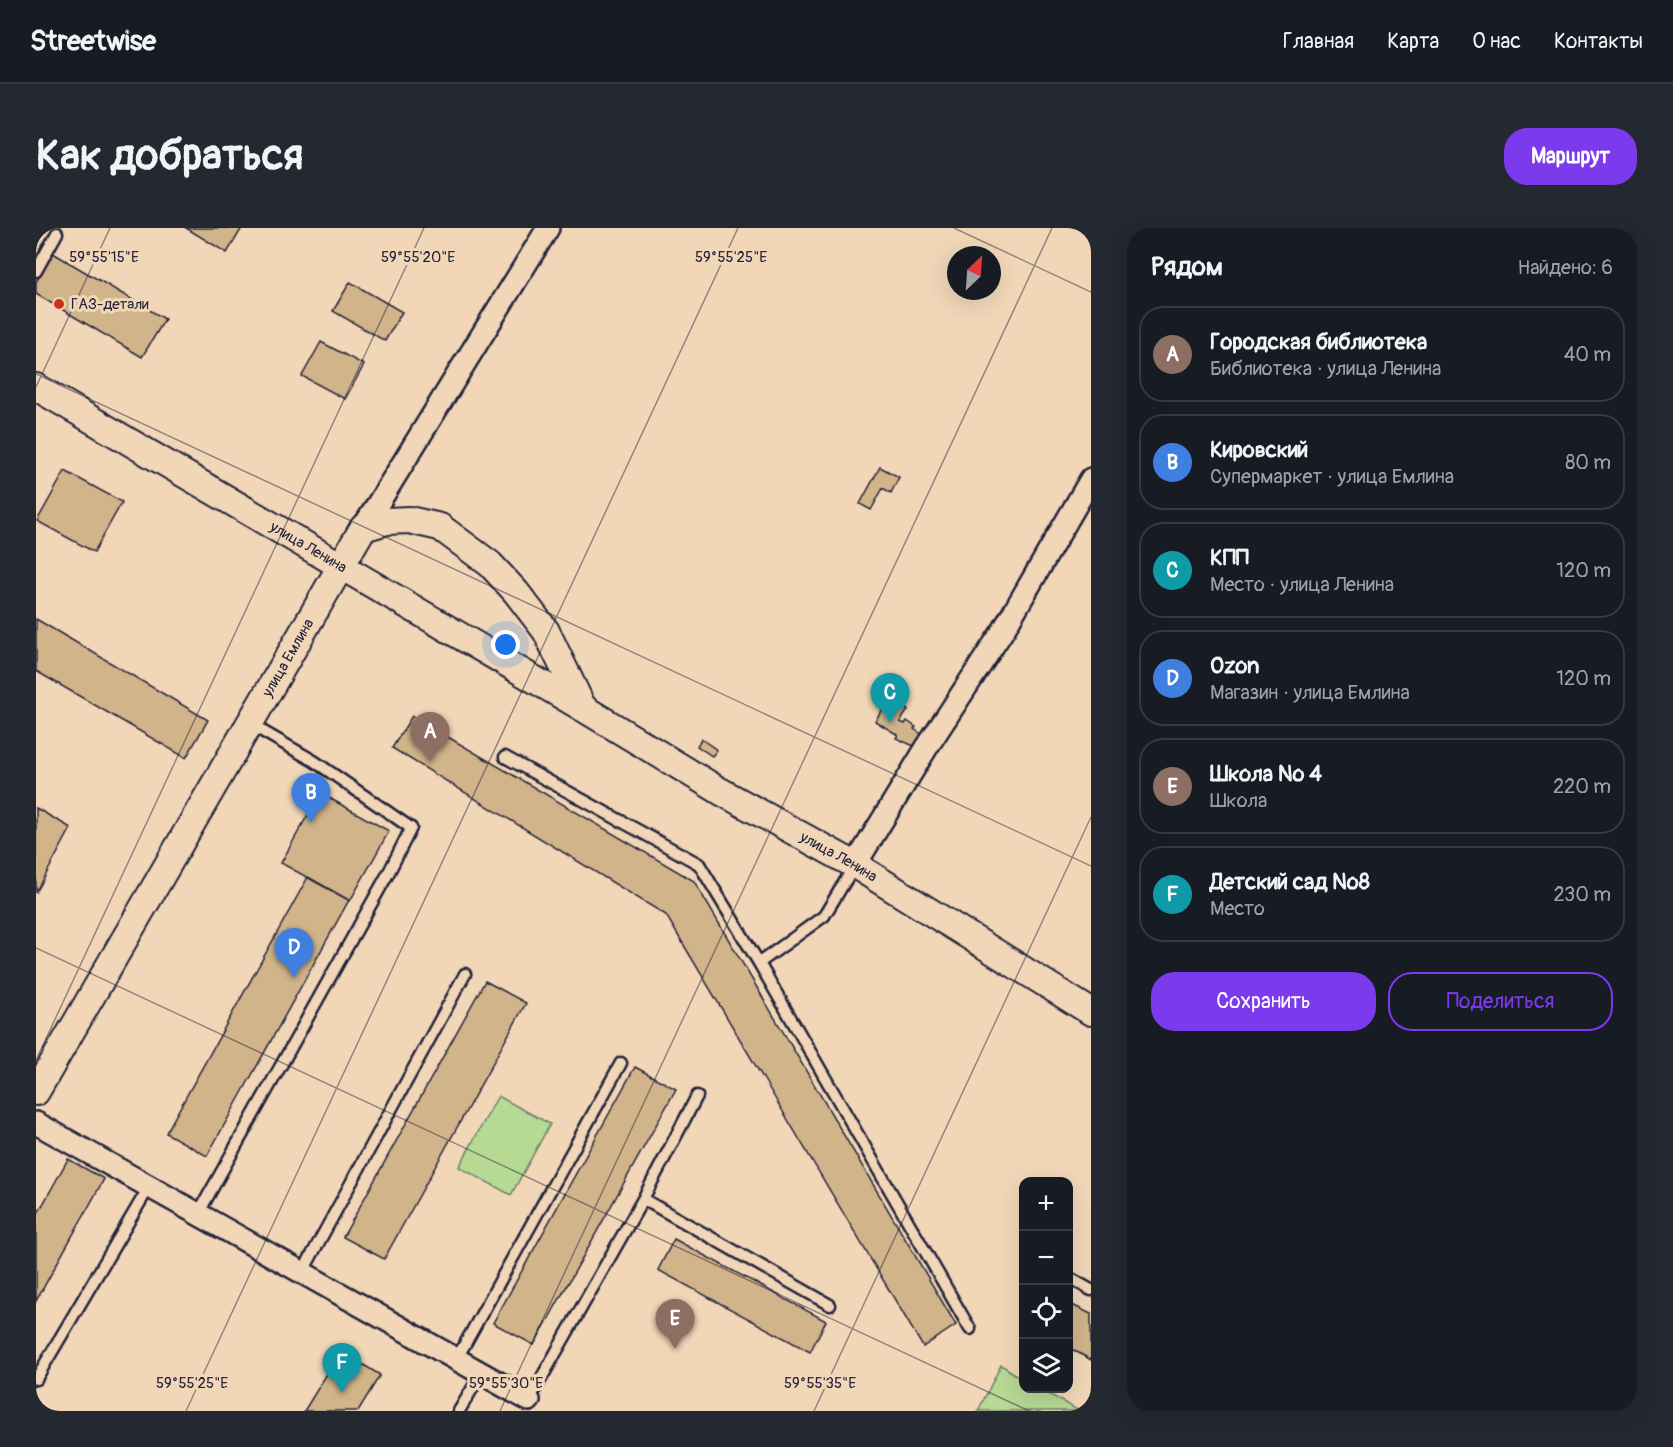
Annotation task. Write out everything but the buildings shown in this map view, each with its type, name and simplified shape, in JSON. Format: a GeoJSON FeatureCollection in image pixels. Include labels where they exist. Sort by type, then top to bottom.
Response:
{"type":"FeatureCollection","features":[{"type":"Feature","properties":{"kind":"street","name":"улица Емлина"},"geometry":{"type":"LineString","coordinates":[[36,1092],[340,566],[548,228]]}},
{"type":"Feature","properties":{"kind":"street","name":"улица Ленина"},"geometry":{"type":"LineString","coordinates":[[36,387],[584,708],[720,791],[855,865],[1091,1012]]}},
{"type":"Feature","properties":{"kind":"street"},"geometry":{"type":"LineString","coordinates":[[855,865],[927,747],[1004,629],[1091,479]]}},
{"type":"Feature","properties":{"kind":"street"},"geometry":{"type":"LineString","coordinates":[[363,528],[387,521],[409,520],[440,527],[490,564],[516,592],[546,631],[584,708]]}},
{"type":"Feature","properties":{"kind":"street"},"geometry":{"type":"LineString","coordinates":[[36,1123],[529,1400]]}},
{"type":"Feature","properties":{"kind":"lane"},"geometry":{"type":"LineString","coordinates":[[36,271],[57,233]]}},
{"type":"Feature","properties":{"kind":"lane"},"geometry":{"type":"LineString","coordinates":[[198,1214],[380,889],[411,828],[314,761],[249,723]]}},
{"type":"Feature","properties":{"kind":"lane"},"geometry":{"type":"LineString","coordinates":[[505,757],[699,864],[759,963],[970,1329]]}},
{"type":"Feature","properties":{"kind":"lane"},"geometry":{"type":"LineString","coordinates":[[759,963],[824,916],[855,865]]}},
{"type":"Feature","properties":{"kind":"lane"},"geometry":{"type":"LineString","coordinates":[[302,1273],[465,974]]}},
{"type":"Feature","properties":{"kind":"lane"},"geometry":{"type":"LineString","coordinates":[[456,1360],[621,1062]]}},
{"type":"Feature","properties":{"kind":"lane"},"geometry":{"type":"LineString","coordinates":[[529,1400],[643,1198],[697,1096]]}},
{"type":"Feature","properties":{"kind":"lane"},"geometry":{"type":"LineString","coordinates":[[36,1379],[149,1187]]}},
{"type":"Feature","properties":{"kind":"lane"},"geometry":{"type":"LineString","coordinates":[[643,1198],[830,1305]]}},
{"type":"Feature","properties":{"kind":"lane"},"geometry":{"type":"LineString","coordinates":[[1073,1280],[1091,1290]]}},
{"type":"Feature","properties":{"kind":"lane"},"geometry":{"type":"LineString","coordinates":[[459,1411],[481,1374]]}},
{"type":"Feature","properties":{"kind":"green space"},"geometry":{"type":"Polygon","coordinates":[[[498,1096],[550,1124],[511,1195],[459,1167],[498,1096]]]}},
{"type":"Feature","properties":{"kind":"green space"},"geometry":{"type":"Polygon","coordinates":[[[1001,1365],[1019,1376],[1019,1393],[1047,1393],[1079,1411],[978,1411],[1001,1365]]]}},
{"type":"Feature","properties":{"kind":"place","name":"ГАЗ-детали"},"geometry":{"type":"Point","coordinates":[59,304]}},
{"type":"Feature","properties":{"kind":"place","name":"КПП"},"geometry":{"type":"Point","coordinates":[890,723]}},
{"type":"Feature","properties":{"kind":"place","name":"Городская библиотека"},"geometry":{"type":"Point","coordinates":[430,762]}},
{"type":"Feature","properties":{"kind":"place","name":"Кировский"},"geometry":{"type":"Point","coordinates":[311,823]}},
{"type":"Feature","properties":{"kind":"place","name":"Ozon"},"geometry":{"type":"Point","coordinates":[294,978]}},
{"type":"Feature","properties":{"kind":"place","name":"Школа № 4"},"geometry":{"type":"Point","coordinates":[675,1349]}},
{"type":"Feature","properties":{"kind":"place","name":"Детский сад №8"},"geometry":{"type":"Point","coordinates":[342,1393]}}]}
